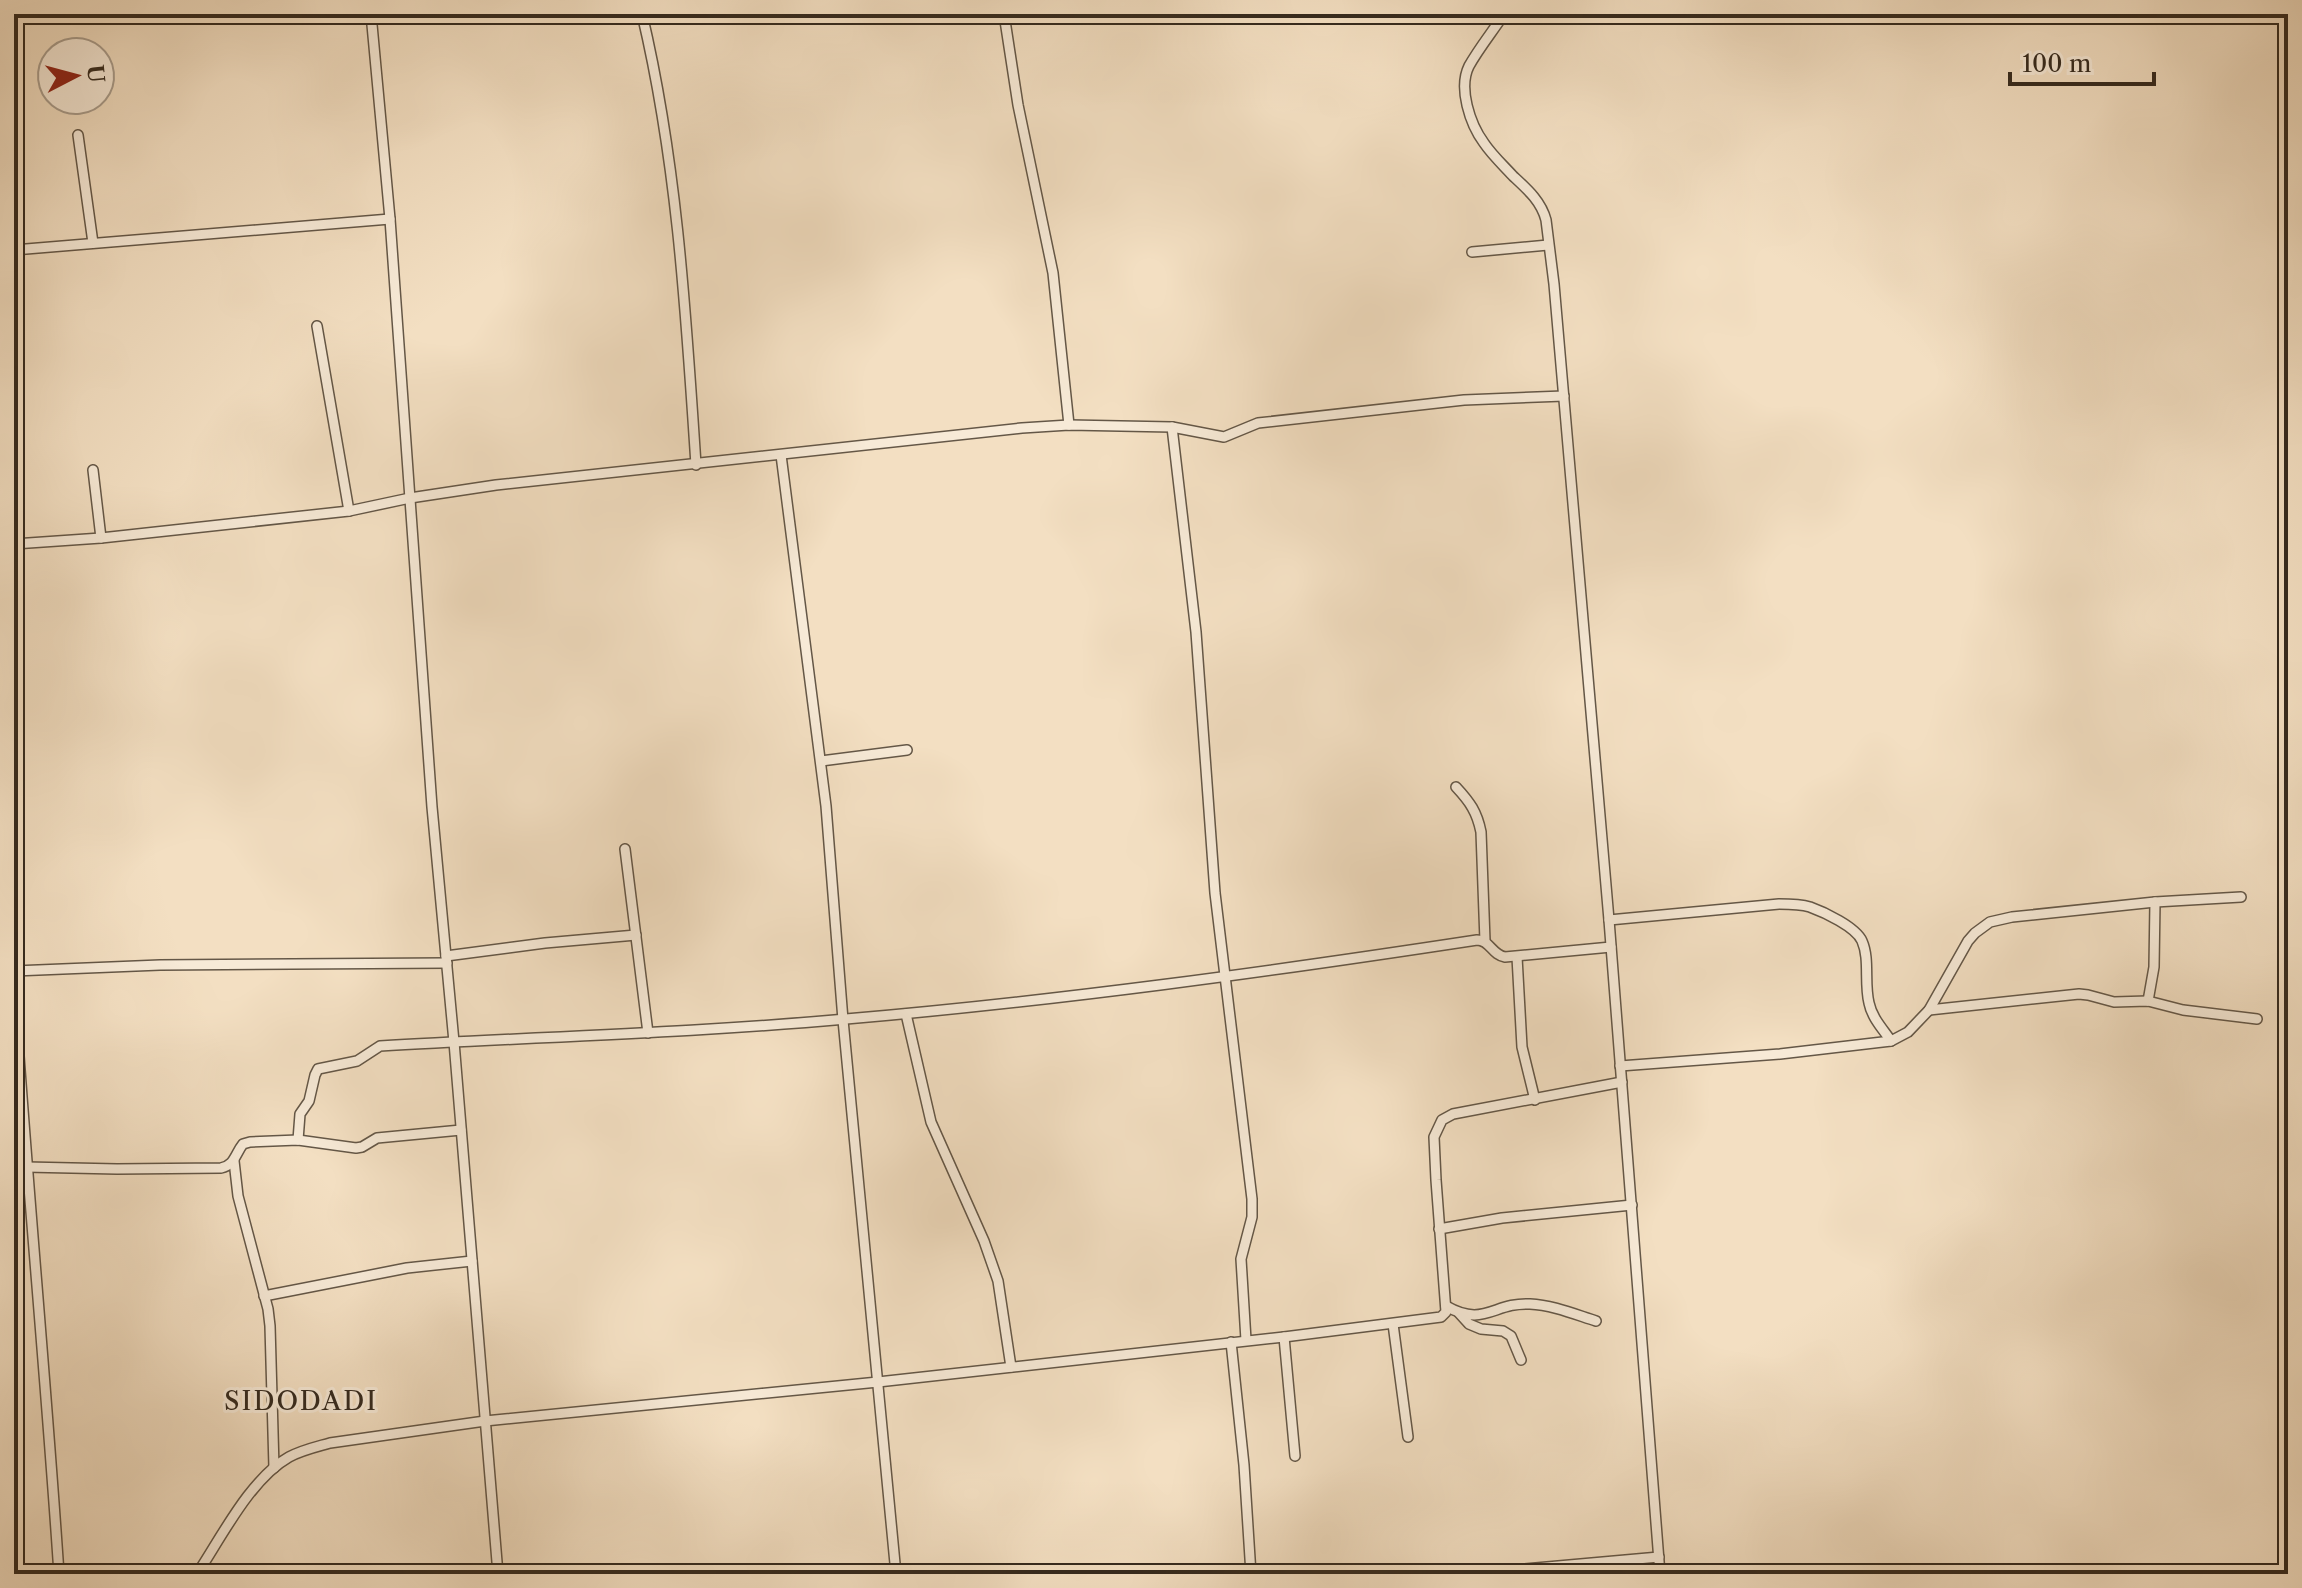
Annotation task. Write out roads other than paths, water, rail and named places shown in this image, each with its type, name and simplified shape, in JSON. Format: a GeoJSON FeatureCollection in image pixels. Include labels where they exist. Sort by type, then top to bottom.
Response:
{"type":"FeatureCollection","features":[{"type":"Feature","properties":{"kind":"street"},"geometry":{"type":"LineString","coordinates":[[371,14],[390,219],[431,793],[498,1574]]}},
{"type":"Feature","properties":{"kind":"street"},"geometry":{"type":"LineString","coordinates":[[642,14],[670,157],[687,328],[696,465]]}},
{"type":"Feature","properties":{"kind":"street"},"geometry":{"type":"LineString","coordinates":[[1004,14],[1018,105],[1053,273],[1069,425]]}},
{"type":"Feature","properties":{"kind":"street"},"geometry":{"type":"LineString","coordinates":[[1526,14],[1504,15],[1469,66],[1465,84],[1478,135],[1541,205],[1546,220],[1609,920],[1660,1574]]}},
{"type":"Feature","properties":{"kind":"street"},"geometry":{"type":"LineString","coordinates":[[78,135],[93,243]]}},
{"type":"Feature","properties":{"kind":"street"},"geometry":{"type":"LineString","coordinates":[[14,250],[390,219]]}},
{"type":"Feature","properties":{"kind":"street"},"geometry":{"type":"LineString","coordinates":[[1472,252],[1548,245]]}},
{"type":"Feature","properties":{"kind":"street"},"geometry":{"type":"LineString","coordinates":[[317,326],[349,511]]}},
{"type":"Feature","properties":{"kind":"street"},"geometry":{"type":"LineString","coordinates":[[14,544],[101,538],[349,511],[496,485],[1022,428],[1069,425],[1172,427],[1224,437],[1258,423],[1464,400],[1564,396]]}},
{"type":"Feature","properties":{"kind":"street"},"geometry":{"type":"LineString","coordinates":[[1172,427],[1196,632],[1215,896],[1252,1208],[1241,1259],[1246,1340]]}},
{"type":"Feature","properties":{"kind":"street"},"geometry":{"type":"LineString","coordinates":[[781,455],[827,809],[843,1020],[896,1574]]}},
{"type":"Feature","properties":{"kind":"street"},"geometry":{"type":"LineString","coordinates":[[93,470],[101,538]]}},
{"type":"Feature","properties":{"kind":"street"},"geometry":{"type":"LineString","coordinates":[[821,761],[907,750]]}},
{"type":"Feature","properties":{"kind":"street"},"geometry":{"type":"LineString","coordinates":[[1456,787],[1471,803],[1481,832],[1485,941]]}},
{"type":"Feature","properties":{"kind":"street"},"geometry":{"type":"LineString","coordinates":[[625,849],[648,1033]]}},
{"type":"Feature","properties":{"kind":"street"},"geometry":{"type":"LineString","coordinates":[[1620,1066],[1780,1054],[1891,1041],[1908,1032],[1929,1010],[1968,941],[1990,922],[2155,902],[2241,897]]}},
{"type":"Feature","properties":{"kind":"street"},"geometry":{"type":"LineString","coordinates":[[2148,1001],[2154,967],[2155,902]]}},
{"type":"Feature","properties":{"kind":"street"},"geometry":{"type":"LineString","coordinates":[[1609,920],[1779,904],[1796,904],[1818,910],[1852,928],[1860,937],[1869,1004],[1891,1041]]}},
{"type":"Feature","properties":{"kind":"street"},"geometry":{"type":"LineString","coordinates":[[14,971],[446,960],[545,943],[636,935]]}},
{"type":"Feature","properties":{"kind":"street"},"geometry":{"type":"LineString","coordinates":[[298,1140],[300,1114],[309,1101],[318,1069],[357,1061],[380,1046],[648,1033],[906,1014],[1225,977],[1477,940],[1485,941],[1500,956],[1517,957],[1611,947]]}},
{"type":"Feature","properties":{"kind":"street"},"geometry":{"type":"LineString","coordinates":[[1517,957],[1522,1047],[1535,1100]]}},
{"type":"Feature","properties":{"kind":"street"},"geometry":{"type":"LineString","coordinates":[[14,985],[59,1574]]}},
{"type":"Feature","properties":{"kind":"street"},"geometry":{"type":"LineString","coordinates":[[1929,1010],[2079,994],[2122,1003],[2148,1001],[2183,1010],[2257,1019]]}},
{"type":"Feature","properties":{"kind":"street"},"geometry":{"type":"LineString","coordinates":[[906,1014],[931,1122],[984,1241],[998,1281],[1011,1367]]}},
{"type":"Feature","properties":{"kind":"street"},"geometry":{"type":"LineString","coordinates":[[197,1574],[263,1478],[288,1458],[330,1443],[485,1421],[878,1382],[1441,1317],[1446,1312],[1446,1306],[1434,1137],[1442,1120],[1453,1114],[1622,1082]]}},
{"type":"Feature","properties":{"kind":"street"},"geometry":{"type":"LineString","coordinates":[[26,1167],[221,1168],[234,1161],[240,1148],[250,1142],[298,1140],[356,1148],[377,1138],[461,1130]]}},
{"type":"Feature","properties":{"kind":"street"},"geometry":{"type":"LineString","coordinates":[[234,1161],[238,1196],[264,1296],[271,1342],[274,1468]]}},
{"type":"Feature","properties":{"kind":"street"},"geometry":{"type":"LineString","coordinates":[[1439,1229],[1502,1218],[1632,1205]]}},
{"type":"Feature","properties":{"kind":"street"},"geometry":{"type":"LineString","coordinates":[[264,1296],[407,1268],[472,1261]]}},
{"type":"Feature","properties":{"kind":"street"},"geometry":{"type":"LineString","coordinates":[[1446,1306],[1474,1316],[1512,1305],[1528,1304],[1596,1321]]}},
{"type":"Feature","properties":{"kind":"street"},"geometry":{"type":"LineString","coordinates":[[1459,1313],[1469,1324],[1481,1329],[1503,1331],[1511,1336],[1521,1360]]}},
{"type":"Feature","properties":{"kind":"street"},"geometry":{"type":"LineString","coordinates":[[1393,1324],[1408,1437]]}},
{"type":"Feature","properties":{"kind":"street"},"geometry":{"type":"LineString","coordinates":[[1284,1337],[1295,1456]]}},
{"type":"Feature","properties":{"kind":"street"},"geometry":{"type":"LineString","coordinates":[[1231,1342],[1251,1574]]}},
{"type":"Feature","properties":{"kind":"street"},"geometry":{"type":"LineString","coordinates":[[1470,1574],[1659,1557]]}},
{"type":"Feature","properties":{"kind":"district","name":"SIDODADI"},"geometry":{"type":"Point","coordinates":[301,1401]}}]}
